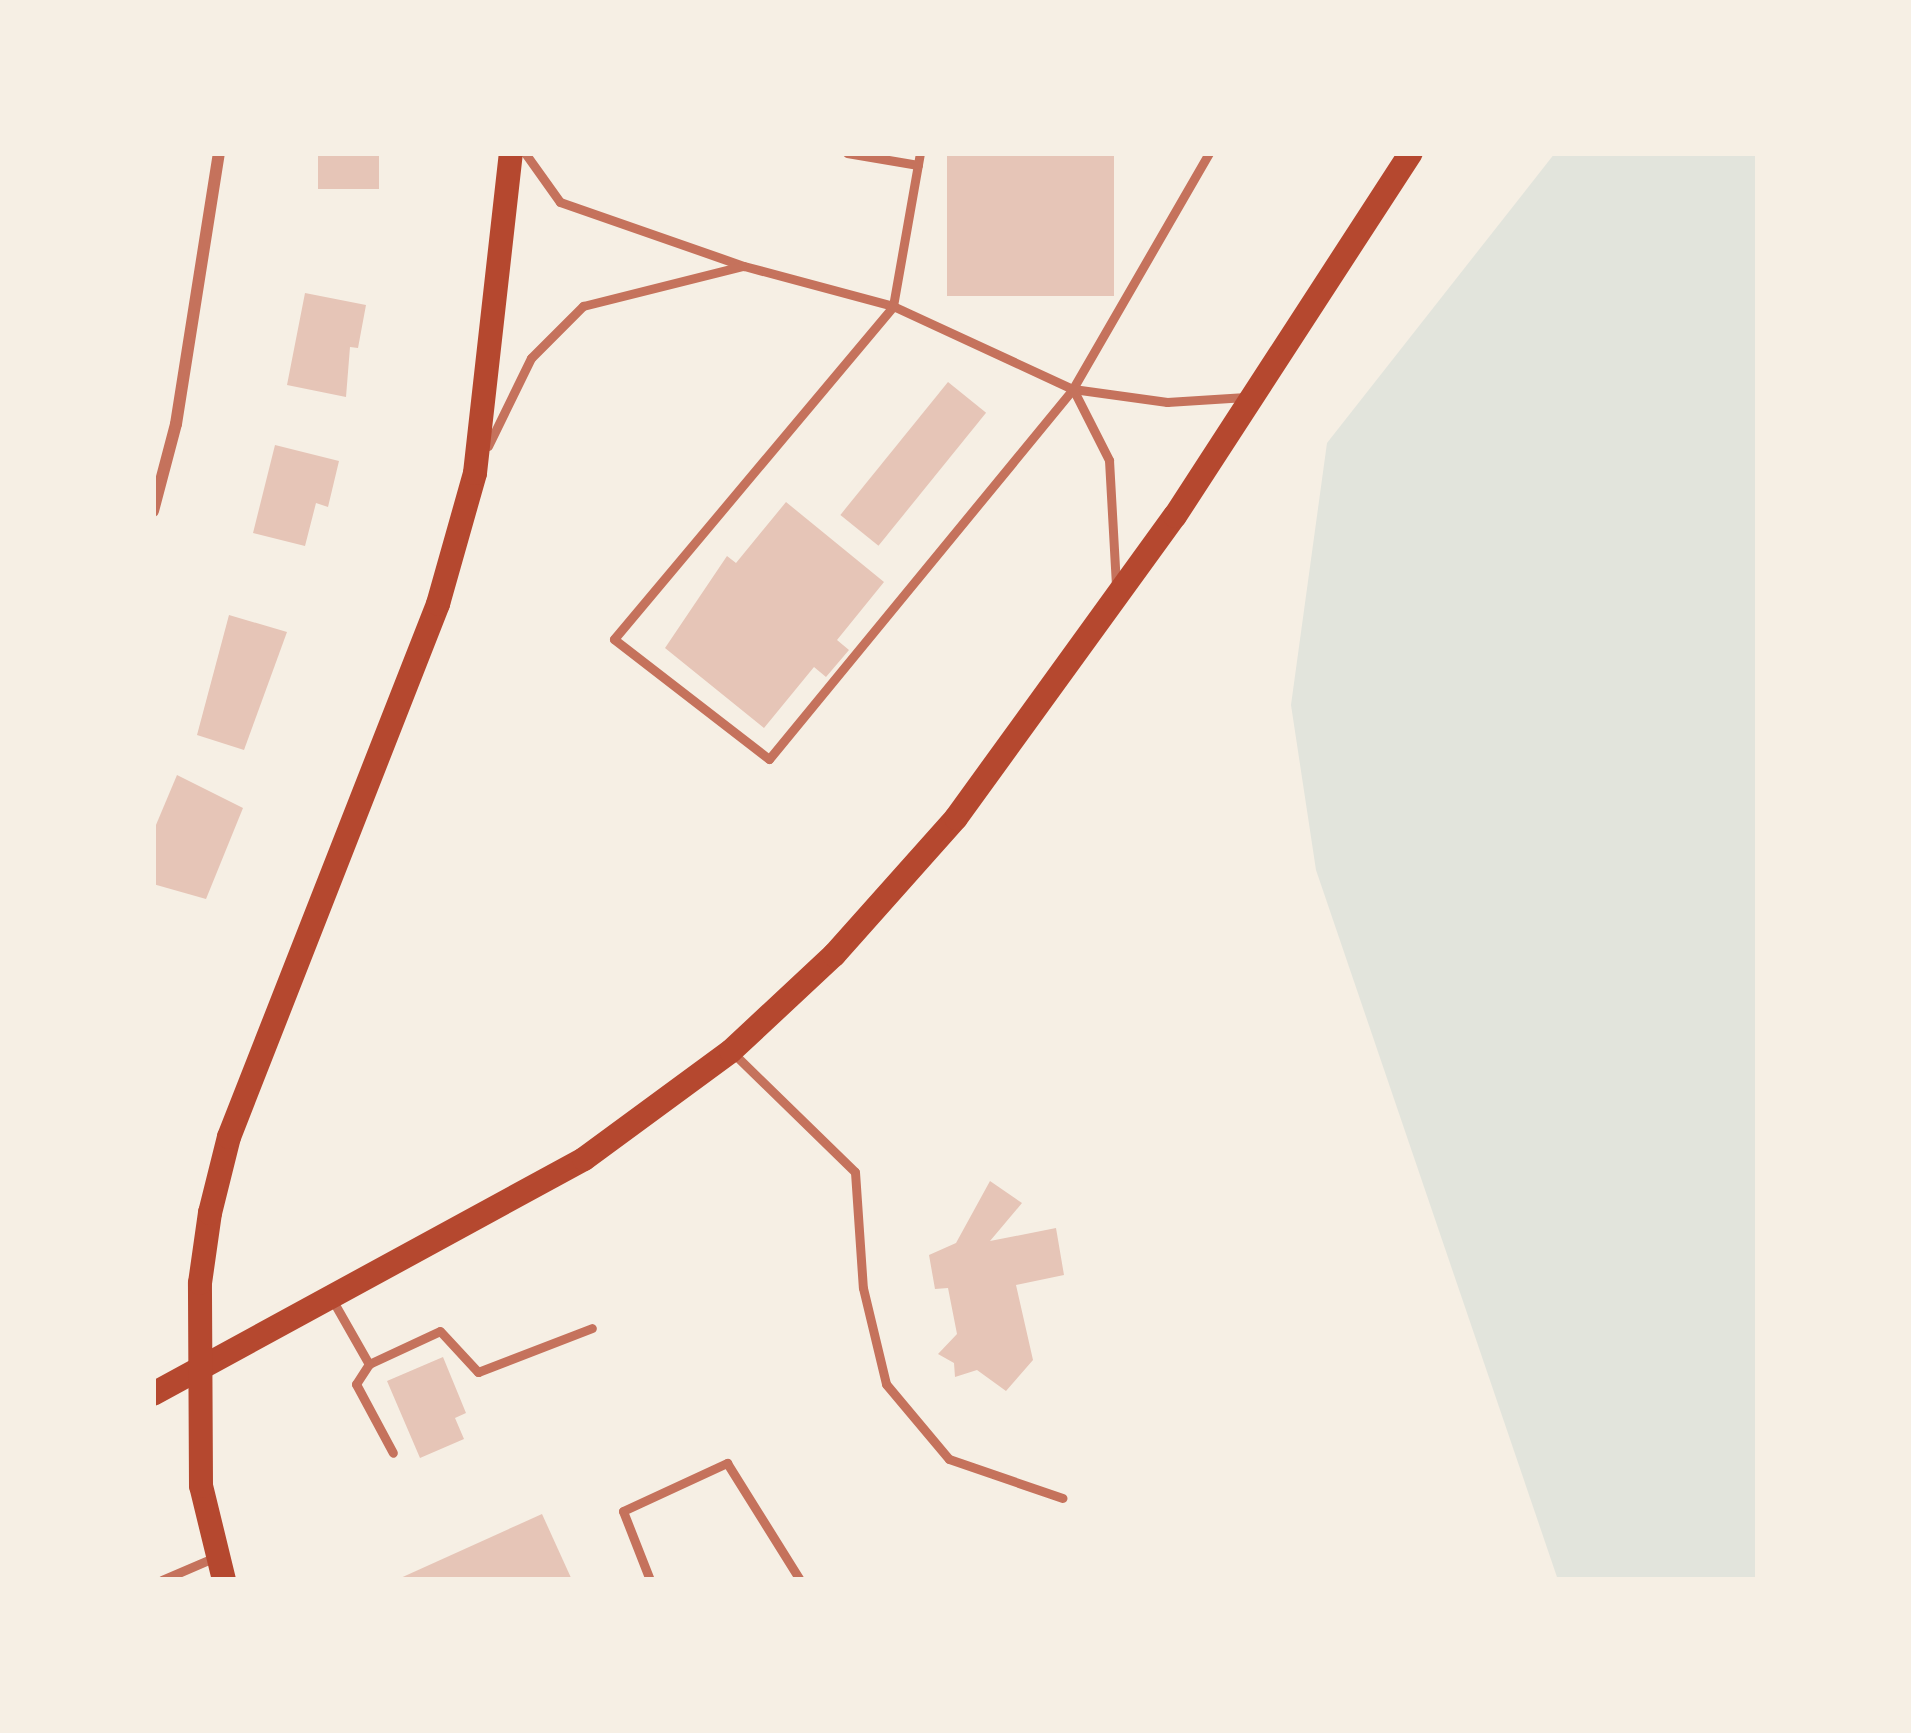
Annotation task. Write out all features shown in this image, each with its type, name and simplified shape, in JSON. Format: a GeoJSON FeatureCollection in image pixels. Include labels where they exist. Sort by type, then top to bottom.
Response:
{"type":"FeatureCollection","features":[{"type":"Feature","properties":{"kind":"main road"},"geometry":{"type":"LineString","coordinates":[[221,1568],[201,1486],[197,1372],[200,1283],[230,1137],[348,850],[438,604],[475,473],[512,153]]}},
{"type":"Feature","properties":{"kind":"main road"},"geometry":{"type":"LineString","coordinates":[[153,1394],[333,1301],[584,1159],[731,1051],[833,955],[956,818],[1116,597],[1257,396],[1411,153]]}},
{"type":"Feature","properties":{"kind":"street"},"geometry":{"type":"LineString","coordinates":[[153,511],[176,424],[219,153]]}},
{"type":"Feature","properties":{"kind":"lane"},"geometry":{"type":"LineString","coordinates":[[525,153],[560,202],[744,266],[893,306],[1073,389],[1167,402],[1257,396]]}},
{"type":"Feature","properties":{"kind":"lane"},"geometry":{"type":"LineString","coordinates":[[848,153],[919,159],[893,306],[614,639],[769,759],[1073,389],[1209,153]]}},
{"type":"Feature","properties":{"kind":"lane"},"geometry":{"type":"LineString","coordinates":[[475,473],[531,358],[583,306],[744,266]]}},
{"type":"Feature","properties":{"kind":"lane"},"geometry":{"type":"LineString","coordinates":[[1073,389],[1109,460],[1116,597]]}},
{"type":"Feature","properties":{"kind":"lane"},"geometry":{"type":"LineString","coordinates":[[731,1051],[854,1172],[863,1288],[886,1384],[949,1459],[1062,1498]]}},
{"type":"Feature","properties":{"kind":"lane"},"geometry":{"type":"LineString","coordinates":[[333,1301],[369,1364]]}},
{"type":"Feature","properties":{"kind":"lane"},"geometry":{"type":"LineString","coordinates":[[393,1453],[356,1384],[369,1364],[440,1331],[478,1372],[592,1328]]}},
{"type":"Feature","properties":{"kind":"lane"},"geometry":{"type":"LineString","coordinates":[[650,1580],[623,1510],[727,1463],[800,1580]]}},
{"type":"Feature","properties":{"kind":"lane"},"geometry":{"type":"LineString","coordinates":[[162,1580],[221,1568]]}},
{"type":"Feature","properties":{"kind":"shaded area"},"geometry":{"type":"Polygon","coordinates":[[[1555,153],[1758,153],[1758,1580],[1558,1580],[1316,870],[1291,705],[1327,443],[1555,153]]]}},
{"type":"Feature","properties":{"kind":"building"},"geometry":{"type":"Polygon","coordinates":[[[318,153],[379,153],[379,189],[318,189],[318,153]]]}},
{"type":"Feature","properties":{"kind":"building"},"geometry":{"type":"Polygon","coordinates":[[[947,153],[1114,153],[1114,296],[947,296],[947,153]]]}},
{"type":"Feature","properties":{"kind":"building"},"geometry":{"type":"Polygon","coordinates":[[[305,293],[366,305],[358,348],[350,347],[346,397],[287,385],[305,293]]]}},
{"type":"Feature","properties":{"kind":"building"},"geometry":{"type":"Polygon","coordinates":[[[948,382],[986,413],[878,546],[840,515],[948,382]]]}},
{"type":"Feature","properties":{"kind":"building"},"geometry":{"type":"Polygon","coordinates":[[[275,445],[339,461],[328,507],[316,503],[305,546],[253,533],[275,445]]]}},
{"type":"Feature","properties":{"kind":"building"},"geometry":{"type":"Polygon","coordinates":[[[786,502],[884,582],[837,640],[849,650],[826,677],[814,667],[764,728],[665,648],[727,556],[736,563],[786,502]]]}},
{"type":"Feature","properties":{"kind":"building"},"geometry":{"type":"Polygon","coordinates":[[[229,615],[287,632],[244,750],[197,735],[229,615]]]}},
{"type":"Feature","properties":{"kind":"building"},"geometry":{"type":"Polygon","coordinates":[[[177,775],[243,808],[206,899],[153,884],[153,832],[177,775]]]}},
{"type":"Feature","properties":{"kind":"building"},"geometry":{"type":"Polygon","coordinates":[[[990,1181],[1022,1203],[990,1241],[1056,1228],[1064,1275],[1016,1285],[1033,1360],[1006,1391],[977,1370],[955,1377],[954,1363],[938,1354],[957,1334],[948,1288],[935,1289],[929,1255],[956,1243],[990,1181]]]}},
{"type":"Feature","properties":{"kind":"building"},"geometry":{"type":"Polygon","coordinates":[[[443,1357],[466,1413],[455,1418],[464,1439],[420,1458],[387,1381],[443,1357]]]}},
{"type":"Feature","properties":{"kind":"building"},"geometry":{"type":"Polygon","coordinates":[[[542,1514],[572,1580],[396,1580],[542,1514]]]}}]}
